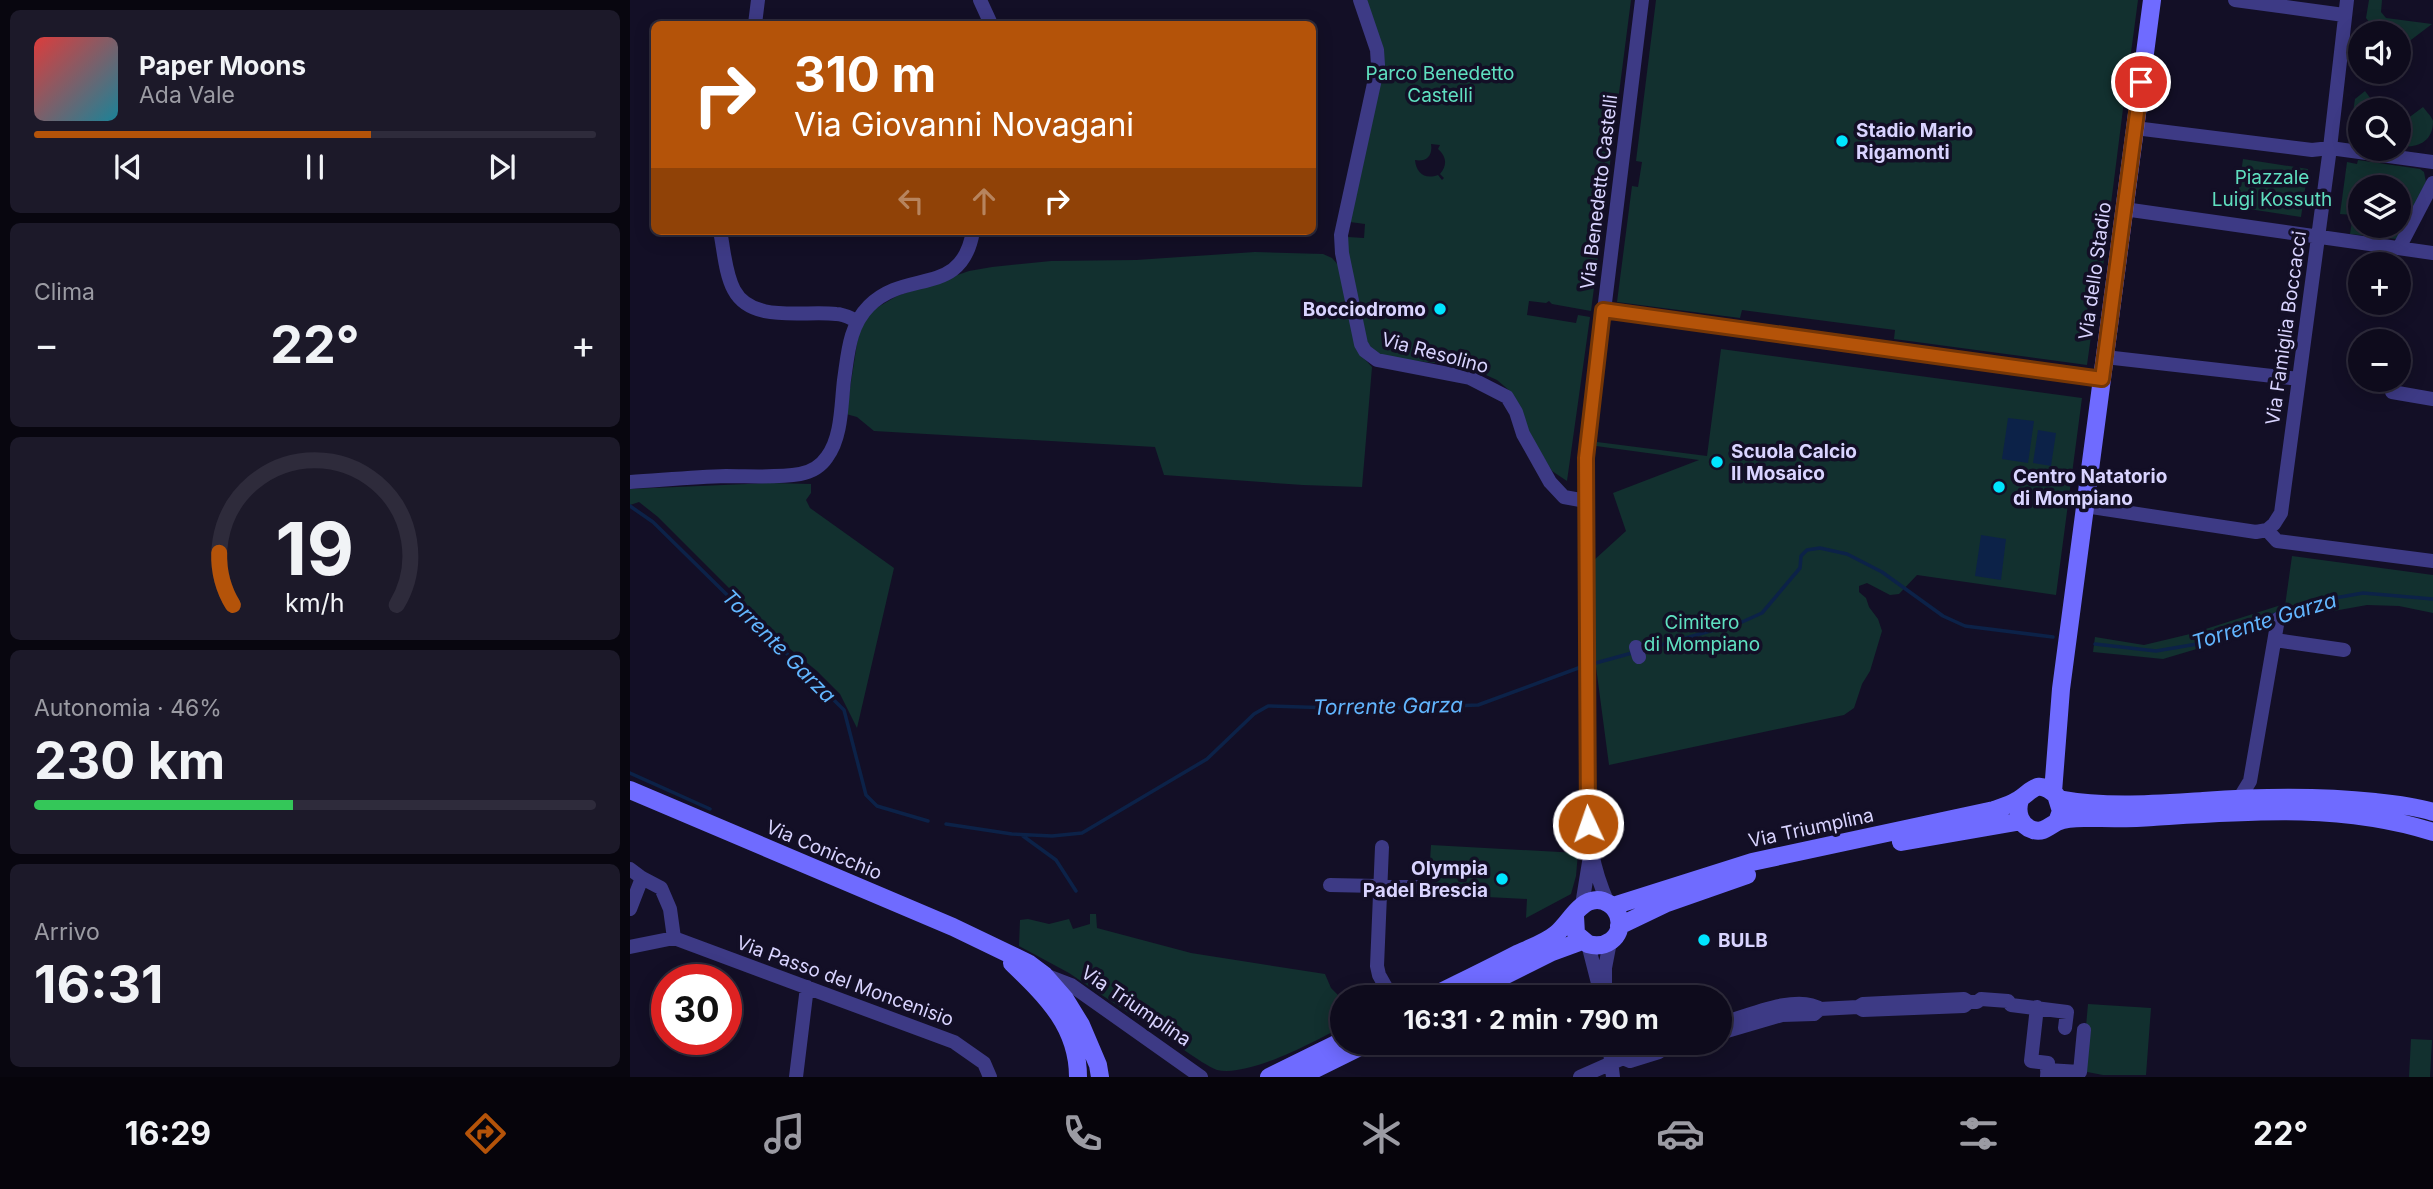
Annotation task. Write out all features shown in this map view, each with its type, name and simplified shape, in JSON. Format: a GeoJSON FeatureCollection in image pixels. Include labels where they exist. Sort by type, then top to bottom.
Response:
{"type":"FeatureCollection","features":[{"type":"Feature","properties":{"kind":"main road","name":"Via dello Stadio"},"geometry":{"type":"LineString","coordinates":[[2055,796],[2058,713],[2152,0]]}},
{"type":"Feature","properties":{"kind":"main road","name":"Via dello Stadio"},"geometry":{"type":"LineString","coordinates":[[2027,794],[2044,764],[2058,713]]}},
{"type":"Feature","properties":{"kind":"main road","name":"Via Triumplina"},"geometry":{"type":"LineString","coordinates":[[1578,911],[1595,900],[1610,905],[1742,864],[1798,850],[1994,810],[2043,788],[2055,796],[2082,804],[2120,806],[2308,797],[2398,805],[2433,812]]}},
{"type":"Feature","properties":{"kind":"main road","name":"Via Conicchio"},"geometry":{"type":"LineString","coordinates":[[630,790],[953,927],[1028,963],[1044,975],[1065,999],[1081,1024],[1098,1065],[1100,1077]]}},
{"type":"Feature","properties":{"kind":"main road"},"geometry":{"type":"LineString","coordinates":[[2022,821],[2018,811],[2027,794]]}},
{"type":"Feature","properties":{"kind":"main road"},"geometry":{"type":"LineString","coordinates":[[2055,796],[2061,811],[2057,822]]}},
{"type":"Feature","properties":{"kind":"main road","name":"Via Triumplina"},"geometry":{"type":"LineString","coordinates":[[1486,985],[1552,952],[1585,943],[1599,946],[1667,903],[1745,876],[1800,862],[2022,821],[2027,827],[2041,831],[2057,822],[2080,818],[2250,811],[2329,812],[2384,819],[2433,832]]}},
{"type":"Feature","properties":{"kind":"main road"},"geometry":{"type":"LineString","coordinates":[[1610,905],[1618,916],[1615,934]]}},
{"type":"Feature","properties":{"kind":"main road"},"geometry":{"type":"LineString","coordinates":[[1578,911],[1574,930],[1585,943]]}},
{"type":"Feature","properties":{"kind":"main road"},"geometry":{"type":"LineString","coordinates":[[1455,985],[1554,936],[1578,911]]}},
{"type":"Feature","properties":{"kind":"main road","name":"Via Conicchio"},"geometry":{"type":"LineString","coordinates":[[999,951],[1054,1005],[1069,1031],[1075,1049],[1078,1077]]}},
{"type":"Feature","properties":{"kind":"main road"},"geometry":{"type":"LineString","coordinates":[[1269,1077],[1330,1047]]}},
{"type":"Feature","properties":{"kind":"main road"},"geometry":{"type":"LineString","coordinates":[[1299,1077],[1344,1055]]}},
{"type":"Feature","properties":{"kind":"street"},"geometry":{"type":"LineString","coordinates":[[755,21],[758,0]]}},
{"type":"Feature","properties":{"kind":"street"},"geometry":{"type":"LineString","coordinates":[[980,0],[990,21]]}},
{"type":"Feature","properties":{"kind":"street","name":"Via Resolino"},"geometry":{"type":"LineString","coordinates":[[1360,0],[1377,50],[1378,65],[1341,235],[1342,253],[1361,344],[1365,351],[1377,360],[1470,378],[1507,397],[1516,412],[1523,434],[1550,482],[1564,497],[1586,501]]}},
{"type":"Feature","properties":{"kind":"street","name":"Via Benedetto Castelli"},"geometry":{"type":"LineString","coordinates":[[1610,905],[1596,876],[1590,850],[1587,799],[1587,439],[1642,0]]}},
{"type":"Feature","properties":{"kind":"street"},"geometry":{"type":"LineString","coordinates":[[2235,0],[2344,15]]}},
{"type":"Feature","properties":{"kind":"street","name":"Via Famiglia Boccacci"},"geometry":{"type":"LineString","coordinates":[[2267,530],[2281,513],[2347,0]]}},
{"type":"Feature","properties":{"kind":"street"},"geometry":{"type":"LineString","coordinates":[[2135,128],[2312,150],[2330,148],[2433,162]]}},
{"type":"Feature","properties":{"kind":"street"},"geometry":{"type":"LineString","coordinates":[[2399,248],[2433,183]]}},
{"type":"Feature","properties":{"kind":"street"},"geometry":{"type":"LineString","coordinates":[[2124,209],[2433,253]]}},
{"type":"Feature","properties":{"kind":"street"},"geometry":{"type":"LineString","coordinates":[[721,235],[732,285],[747,304],[763,311],[838,314],[857,321]]}},
{"type":"Feature","properties":{"kind":"street"},"geometry":{"type":"LineString","coordinates":[[630,482],[789,475],[812,470],[825,460],[834,444],[850,341],[857,321],[871,303],[889,291],[955,270],[967,253],[972,235]]}},
{"type":"Feature","properties":{"kind":"street"},"geometry":{"type":"LineString","coordinates":[[1603,310],[2102,379]]}},
{"type":"Feature","properties":{"kind":"street"},"geometry":{"type":"LineString","coordinates":[[2105,357],[2299,379]]}},
{"type":"Feature","properties":{"kind":"street"},"geometry":{"type":"LineString","coordinates":[[2392,392],[2433,399]]}},
{"type":"Feature","properties":{"kind":"street"},"geometry":{"type":"LineString","coordinates":[[2085,506],[2256,532],[2267,530],[2277,541],[2433,561]]}},
{"type":"Feature","properties":{"kind":"street"},"geometry":{"type":"LineString","coordinates":[[2239,799],[2250,781],[2278,619]]}},
{"type":"Feature","properties":{"kind":"street"},"geometry":{"type":"LineString","coordinates":[[2275,640],[2344,650]]}},
{"type":"Feature","properties":{"kind":"street"},"geometry":{"type":"LineString","coordinates":[[1382,847],[1377,966],[1385,985]]}},
{"type":"Feature","properties":{"kind":"street","name":"Via Benedetto Castelli"},"geometry":{"type":"LineString","coordinates":[[1578,911],[1590,850]]}},
{"type":"Feature","properties":{"kind":"street"},"geometry":{"type":"LineString","coordinates":[[630,869],[661,888],[670,909],[674,938],[633,944]]}},
{"type":"Feature","properties":{"kind":"street"},"geometry":{"type":"LineString","coordinates":[[630,909],[642,878]]}},
{"type":"Feature","properties":{"kind":"street"},"geometry":{"type":"LineString","coordinates":[[1329,885],[1424,887]]}},
{"type":"Feature","properties":{"kind":"street"},"geometry":{"type":"LineString","coordinates":[[1604,985],[1605,968],[1615,934]]}},
{"type":"Feature","properties":{"kind":"street","name":"Via Passo del Moncenisio"},"geometry":{"type":"LineString","coordinates":[[674,938],[954,1041],[984,1063],[990,1077]]}},
{"type":"Feature","properties":{"kind":"street"},"geometry":{"type":"LineString","coordinates":[[1585,943],[1600,985]]}},
{"type":"Feature","properties":{"kind":"street","name":"Via Triumplina"},"geometry":{"type":"LineString","coordinates":[[1044,975],[1071,985],[1201,1077]]}},
{"type":"Feature","properties":{"kind":"street"},"geometry":{"type":"LineString","coordinates":[[796,1077],[807,987]]}},
{"type":"Feature","properties":{"kind":"street"},"geometry":{"type":"LineString","coordinates":[[1732,1030],[1782,1015],[1814,1014],[1819,1009],[1964,1006],[1981,999],[2067,1012],[2065,1028]]}},
{"type":"Feature","properties":{"kind":"street"},"geometry":{"type":"LineString","coordinates":[[1732,1020],[1781,1005],[1814,1004],[1819,1009]]}},
{"type":"Feature","properties":{"kind":"street"},"geometry":{"type":"LineString","coordinates":[[2037,1007],[2031,1061],[2048,1063],[2047,1074],[2080,1072],[2084,1030]]}},
{"type":"Feature","properties":{"kind":"street"},"geometry":{"type":"LineString","coordinates":[[1613,1077],[1617,1060],[1615,1055]]}},
{"type":"Feature","properties":{"kind":"street"},"geometry":{"type":"LineString","coordinates":[[1580,1077],[1617,1060],[1650,1055]]}},
{"type":"Feature","properties":{"kind":"green space","name":"Parco Benedetto Castelli"},"geometry":{"type":"Polygon","coordinates":[[[1367,0],[1631,0],[1591,311],[1552,304],[1549,301],[1529,301],[1527,315],[1576,323],[1578,315],[1590,317],[1567,481],[1552,471],[1528,432],[1510,391],[1497,380],[1459,366],[1384,357],[1370,347],[1366,340],[1348,253],[1348,237],[1364,238],[1365,224],[1350,222],[1384,60],[1367,0]],[[1431,144],[1428,157],[1415,160],[1417,169],[1422,174],[1429,177],[1438,175],[1442,180],[1444,178],[1440,174],[1445,161],[1438,149],[1440,145],[1431,144]]]}},
{"type":"Feature","properties":{"kind":"green space"},"geometry":{"type":"Polygon","coordinates":[[[1656,0],[2138,0],[2128,75],[2120,75],[2117,99],[2124,101],[2101,283],[2091,283],[2085,328],[2092,329],[2087,365],[1894,339],[1895,330],[1742,310],[1740,318],[1617,302],[1632,186],[1638,187],[1642,162],[1636,161],[1656,0]]]}},
{"type":"Feature","properties":{"kind":"green space"},"geometry":{"type":"Polygon","coordinates":[[[2369,0],[2382,0],[2381,12],[2386,18],[2409,21],[2368,21],[2366,18],[2369,0]]]}},
{"type":"Feature","properties":{"kind":"green space"},"geometry":{"type":"Polygon","coordinates":[[[2411,21],[2432,24],[2411,40],[2411,21]]]}},
{"type":"Feature","properties":{"kind":"green space"},"geometry":{"type":"Polygon","coordinates":[[[2365,91],[2370,98],[2356,98],[2365,91]]]}},
{"type":"Feature","properties":{"kind":"green space"},"geometry":{"type":"Polygon","coordinates":[[[2423,107],[2433,121],[2426,140],[2411,146],[2411,116],[2423,107]]]}},
{"type":"Feature","properties":{"kind":"green space","name":"Piazzale Luigi Kossuth"},"geometry":{"type":"Polygon","coordinates":[[[2243,159],[2308,169],[2301,217],[2236,207],[2243,159]]]}},
{"type":"Feature","properties":{"kind":"green space"},"geometry":{"type":"Polygon","coordinates":[[[2358,161],[2365,161],[2420,169],[2424,172],[2426,182],[2411,211],[2411,175],[2348,175],[2348,215],[2340,214],[2347,162],[2357,164],[2358,161]]]}},
{"type":"Feature","properties":{"kind":"green space"},"geometry":{"type":"Polygon","coordinates":[[[1255,252],[1323,254],[1332,258],[1339,266],[1359,353],[1372,367],[1362,487],[1164,475],[1155,447],[874,431],[857,417],[846,414],[862,324],[871,311],[897,296],[969,271],[992,267],[1051,261],[1136,260],[1255,252]]]}},
{"type":"Feature","properties":{"kind":"green space","name":"Cimitero di Mompiano"},"geometry":{"type":"Polygon","coordinates":[[[1721,349],[2082,398],[2056,595],[1917,575],[1899,594],[1890,595],[1867,583],[1859,586],[1859,592],[1866,598],[1882,631],[1870,671],[1862,684],[1854,708],[1844,715],[1609,765],[1596,667],[1593,561],[1626,531],[1613,493],[1699,460],[1596,446],[1597,442],[1707,456],[1721,349]]]}},
{"type":"Feature","properties":{"kind":"green space"},"geometry":{"type":"Polygon","coordinates":[[[770,483],[811,484],[811,493],[806,500],[810,508],[894,568],[857,728],[840,694],[817,671],[756,621],[733,592],[658,517],[639,502],[630,505],[630,489],[770,483]]]}},
{"type":"Feature","properties":{"kind":"green space"},"geometry":{"type":"Polygon","coordinates":[[[2292,556],[2433,575],[2433,613],[2399,606],[2367,605],[2283,620],[2292,556]]]}},
{"type":"Feature","properties":{"kind":"green space"},"geometry":{"type":"Polygon","coordinates":[[[2281,605],[2276,629],[2264,629],[2163,659],[2093,652],[2095,637],[2144,645],[2190,634],[2281,605]]]}},
{"type":"Feature","properties":{"kind":"green space","name":"Olympia Padel Brescia"},"geometry":{"type":"Polygon","coordinates":[[[1431,845],[1578,853],[1571,894],[1526,918],[1527,899],[1428,894],[1431,845]]]}},
{"type":"Feature","properties":{"kind":"green space"},"geometry":{"type":"Polygon","coordinates":[[[1090,914],[1096,914],[1097,928],[1191,953],[1325,974],[1330,986],[1330,1033],[1298,1049],[1246,1068],[1231,1071],[1210,1067],[1154,1028],[1155,1018],[1151,1014],[1143,1014],[1139,1020],[1069,973],[1019,946],[1020,920],[1049,924],[1069,919],[1073,929],[1090,924],[1090,914]]]}},
{"type":"Feature","properties":{"kind":"green space"},"geometry":{"type":"Polygon","coordinates":[[[2088,1004],[2151,1008],[2146,1075],[2103,1075],[2082,1071],[2088,1004]]]}},
{"type":"Feature","properties":{"kind":"green space"},"geometry":{"type":"Polygon","coordinates":[[[2411,1039],[2432,1040],[2430,1077],[2409,1077],[2411,1039]]]}},
{"type":"Feature","properties":{"kind":"water"},"geometry":{"type":"Polygon","coordinates":[[[2008,418],[2034,421],[2028,463],[2002,459],[2008,418]]]}},
{"type":"Feature","properties":{"kind":"water"},"geometry":{"type":"Polygon","coordinates":[[[2038,430],[2056,433],[2051,466],[2033,463],[2038,430]]]}},
{"type":"Feature","properties":{"kind":"water"},"geometry":{"type":"Polygon","coordinates":[[[1981,535],[2006,539],[2001,580],[1975,576],[1981,535]]]}},
{"type":"Feature","properties":{"kind":"waterway","name":"Torrente Garza"},"geometry":{"type":"LineString","coordinates":[[630,506],[653,522],[844,710],[866,795],[877,806],[928,821]]}},
{"type":"Feature","properties":{"kind":"waterway","name":"Torrente Garza"},"geometry":{"type":"LineString","coordinates":[[1640,651],[1742,622],[1762,613],[1800,568],[1801,556],[1807,550],[1820,548],[1847,554],[1882,572],[1943,616],[1965,626],[2053,637]]}},
{"type":"Feature","properties":{"kind":"waterway","name":"Torrente Garza"},"geometry":{"type":"LineString","coordinates":[[2095,644],[2156,651],[2203,643],[2269,616],[2318,601],[2363,593],[2433,599]]}},
{"type":"Feature","properties":{"kind":"waterway","name":"Torrente Garza"},"geometry":{"type":"LineString","coordinates":[[1592,664],[1632,653]]}},
{"type":"Feature","properties":{"kind":"waterway","name":"Torrente Garza"},"geometry":{"type":"LineString","coordinates":[[946,824],[1012,834],[1052,836],[1082,833],[1207,759],[1254,714],[1268,706],[1366,709],[1478,705],[1581,667]]}},
{"type":"Feature","properties":{"kind":"waterway"},"geometry":{"type":"LineString","coordinates":[[630,773],[710,809]]}},
{"type":"Feature","properties":{"kind":"waterway"},"geometry":{"type":"LineString","coordinates":[[1023,836],[1056,860],[1076,891]]}},
{"type":"Feature","properties":{"kind":"place","name":"Stadio Mario Rigamonti"},"geometry":{"type":"Point","coordinates":[1842,141]}},
{"type":"Feature","properties":{"kind":"place","name":"Bocciodromo"},"geometry":{"type":"Point","coordinates":[1440,309]}},
{"type":"Feature","properties":{"kind":"place","name":"Scuola Calcio Il Mosaico"},"geometry":{"type":"Point","coordinates":[1717,462]}},
{"type":"Feature","properties":{"kind":"place","name":"Centro Natatorio di Mompiano"},"geometry":{"type":"Point","coordinates":[1999,487]}},
{"type":"Feature","properties":{"kind":"place","name":"Olympia Padel Brescia"},"geometry":{"type":"Point","coordinates":[1502,879]}},
{"type":"Feature","properties":{"kind":"place","name":"BULB"},"geometry":{"type":"Point","coordinates":[1704,940]}},
{"type":"Feature","properties":{"kind":"route"},"geometry":{"type":"LineString","coordinates":[[1588,824],[1586,458],[1603,310],[2102,379],[2141,82]]}}]}
